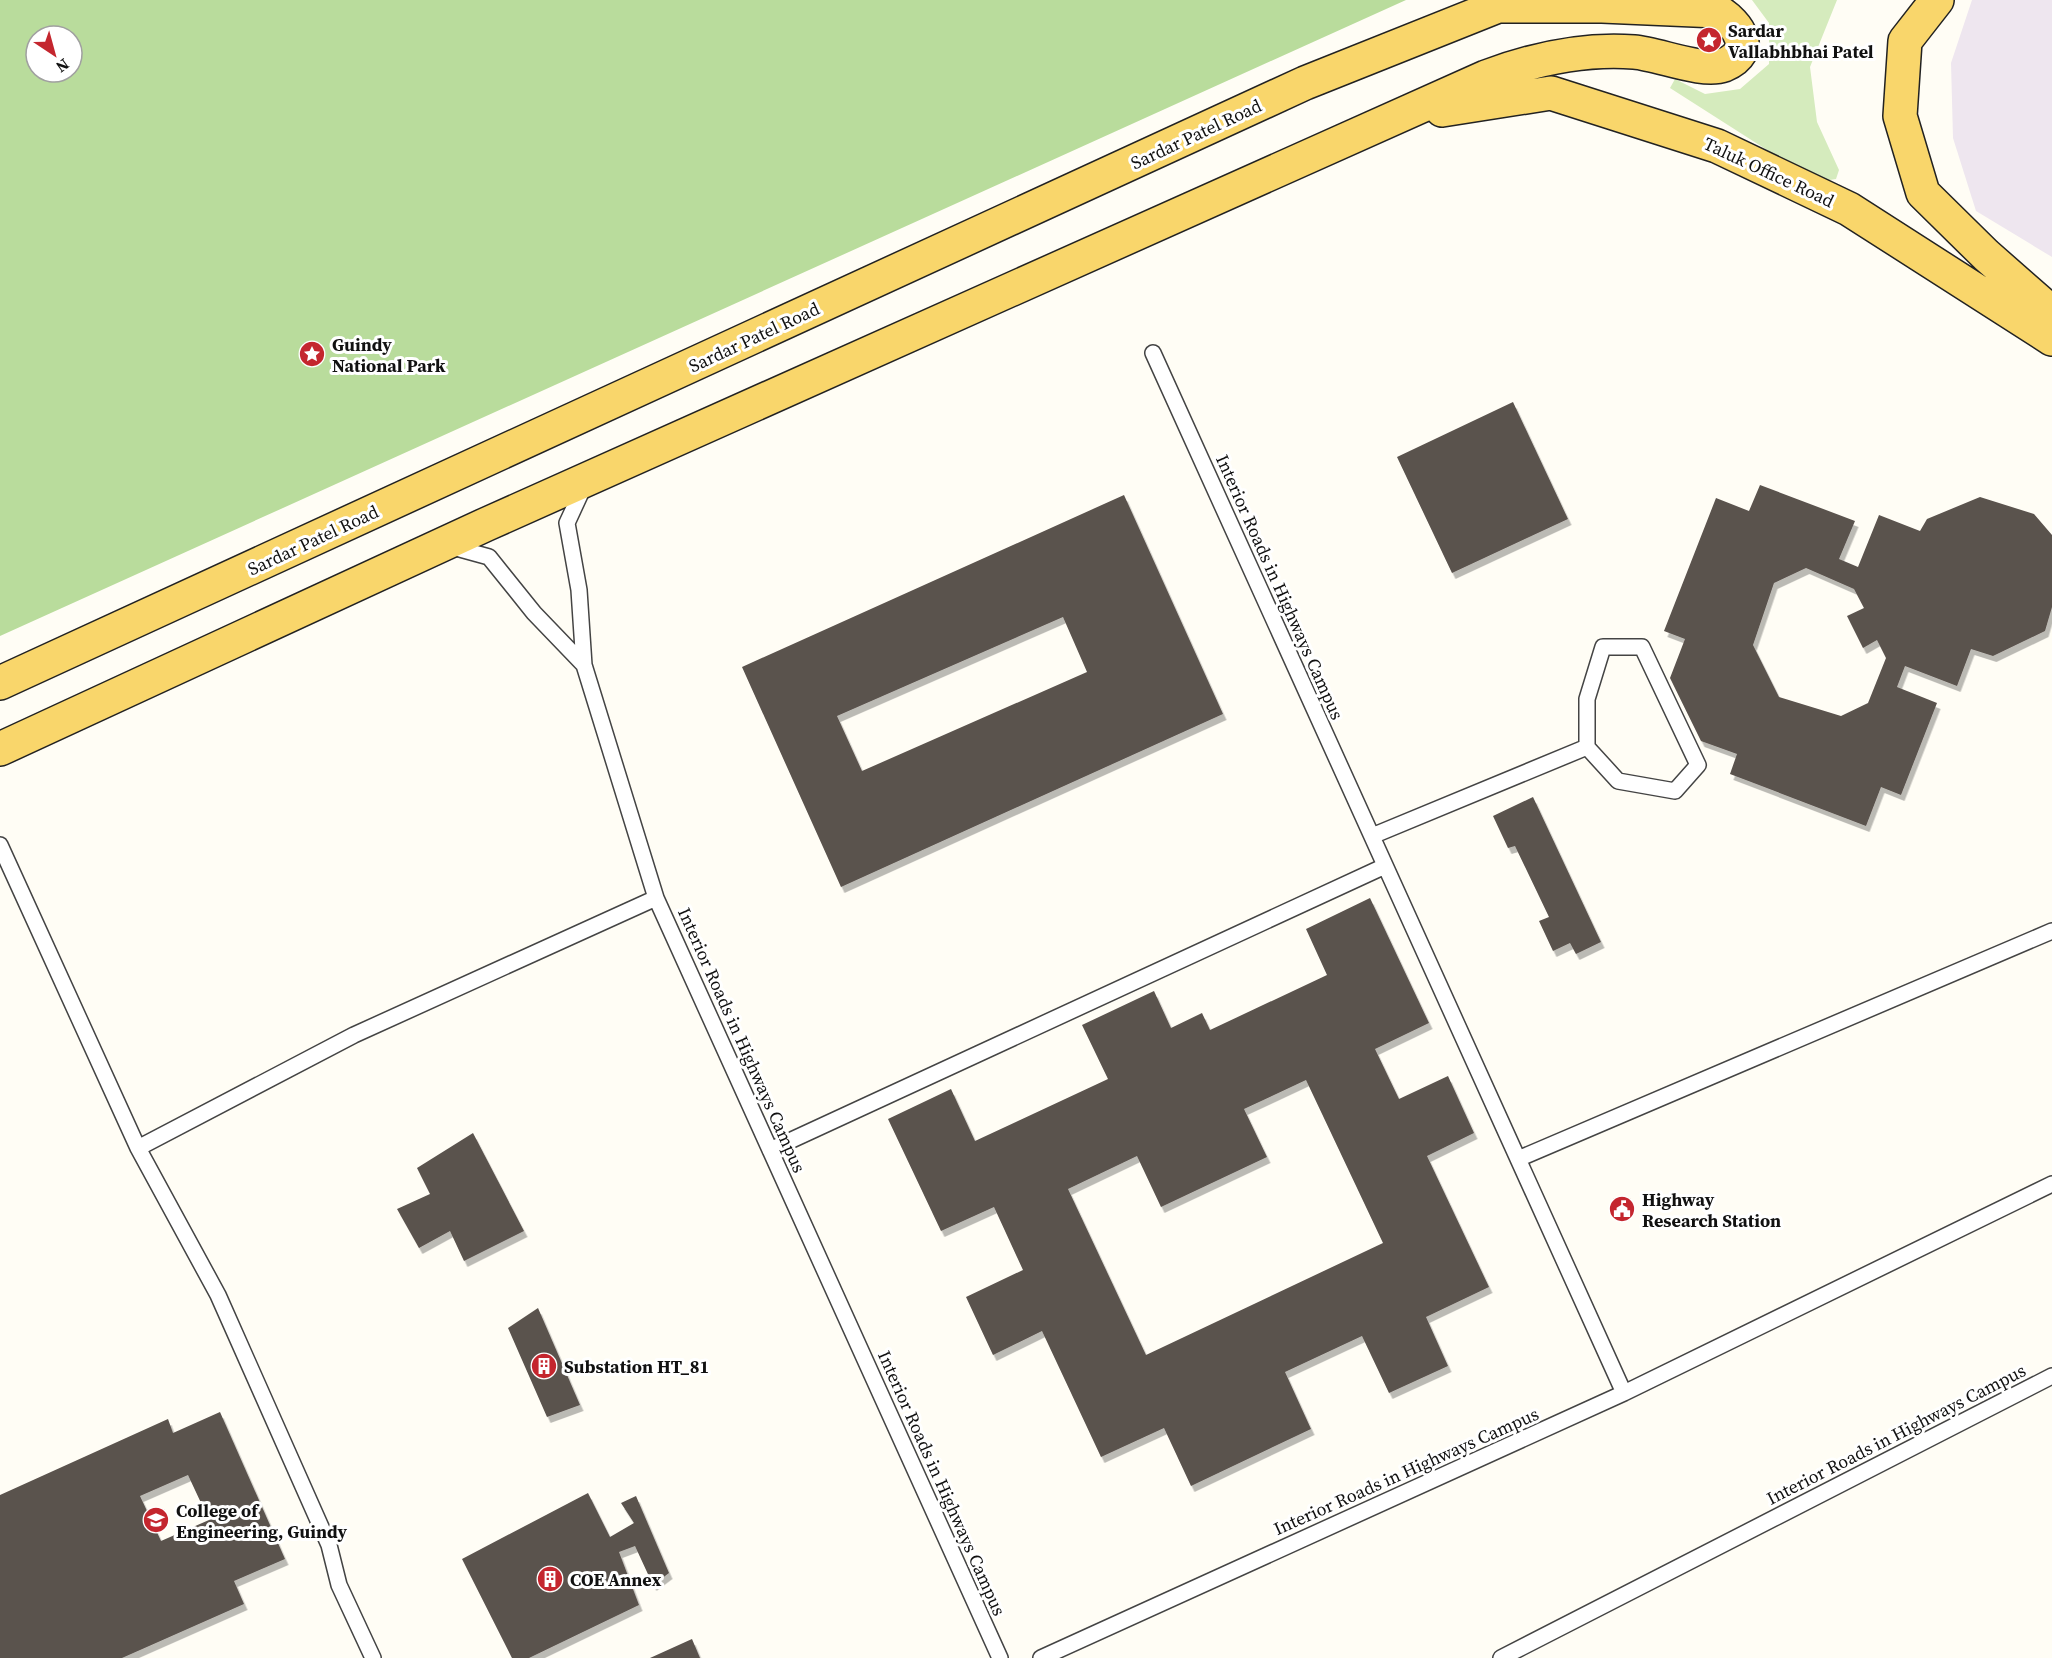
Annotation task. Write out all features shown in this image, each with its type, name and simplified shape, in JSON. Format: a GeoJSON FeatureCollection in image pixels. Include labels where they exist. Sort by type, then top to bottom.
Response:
{"type":"FeatureCollection","features":[{"type":"Feature","properties":{"kind":"main road"},"geometry":{"type":"LineString","coordinates":[[1937,0],[1905,41],[1900,116],[1923,193],[1986,255],[2052,313]]}},
{"type":"Feature","properties":{"kind":"main road"},"geometry":{"type":"LineString","coordinates":[[0,749],[442,544],[1486,77],[1545,58],[1596,51],[1634,52],[1705,68],[1723,65],[1732,60],[1740,53],[1742,44],[1742,36],[1737,27],[1730,18],[1718,10],[1506,3]]}},
{"type":"Feature","properties":{"kind":"main road","name":"Sardar Patel Road"},"geometry":{"type":"LineString","coordinates":[[0,683],[1305,83],[1506,3]]}},
{"type":"Feature","properties":{"kind":"main road","name":"Taluk Office Road"},"geometry":{"type":"LineString","coordinates":[[1385,124],[1450,108],[1551,93],[1684,135],[1718,146],[1849,210],[2052,339]]}},
{"type":"Feature","properties":{"kind":"lane","name":"Interior Roads in Highways Campus"},"geometry":{"type":"LineString","coordinates":[[1153,353],[1624,1393]]}},
{"type":"Feature","properties":{"kind":"lane"},"geometry":{"type":"LineString","coordinates":[[587,479],[567,523],[579,590],[584,665],[656,898]]}},
{"type":"Feature","properties":{"kind":"lane"},"geometry":{"type":"LineString","coordinates":[[442,544],[489,557],[534,613],[584,665]]}},
{"type":"Feature","properties":{"kind":"lane"},"geometry":{"type":"LineString","coordinates":[[1603,647],[1642,647],[1698,765],[1675,791],[1618,781],[1587,747],[1587,699],[1603,647]]}},
{"type":"Feature","properties":{"kind":"lane"},"geometry":{"type":"LineString","coordinates":[[1372,836],[1587,747]]}},
{"type":"Feature","properties":{"kind":"lane"},"geometry":{"type":"LineString","coordinates":[[0,845],[138,1148],[218,1295],[329,1545],[339,1585],[373,1658]]}},
{"type":"Feature","properties":{"kind":"lane"},"geometry":{"type":"LineString","coordinates":[[770,1150],[1385,866]]}},
{"type":"Feature","properties":{"kind":"lane","name":"Interior Roads in Highways Campus"},"geometry":{"type":"LineString","coordinates":[[138,1148],[354,1035],[656,898],[1000,1658]]}},
{"type":"Feature","properties":{"kind":"lane"},"geometry":{"type":"LineString","coordinates":[[1518,1159],[2052,931]]}},
{"type":"Feature","properties":{"kind":"lane","name":"Interior Roads in Highways Campus"},"geometry":{"type":"LineString","coordinates":[[1041,1658],[1624,1393],[2052,1184]]}},
{"type":"Feature","properties":{"kind":"lane","name":"Interior Roads in Highways Campus"},"geometry":{"type":"LineString","coordinates":[[1501,1658],[2052,1376]]}},
{"type":"Feature","properties":{"kind":"shaded area"},"geometry":{"type":"Polygon","coordinates":[[[1972,0],[2052,0],[2052,257],[1976,211],[1953,138],[1951,63],[1972,0]]]}},
{"type":"Feature","properties":{"kind":"green space","name":"Guindy National Park"},"geometry":{"type":"Polygon","coordinates":[[[0,0],[1406,0],[0,636],[0,0]]]}},
{"type":"Feature","properties":{"kind":"green space"},"geometry":{"type":"Polygon","coordinates":[[[1752,0],[1837,0],[1810,67],[1817,122],[1839,170],[1836,179],[1817,182],[1670,88],[1675,79],[1705,94],[1740,89],[1769,64],[1769,23],[1752,0]]]}},
{"type":"Feature","properties":{"kind":"building"},"geometry":{"type":"Polygon","coordinates":[[[1513,402],[1568,519],[1452,573],[1397,457],[1513,402]]]}},
{"type":"Feature","properties":{"kind":"building"},"geometry":{"type":"Polygon","coordinates":[[[1760,485],[1855,521],[1839,559],[1858,567],[1879,515],[1920,531],[1927,519],[1980,497],[2034,514],[2052,535],[2052,607],[2045,631],[1993,656],[1971,649],[1957,686],[1905,666],[1897,687],[1937,703],[1901,795],[1881,787],[1866,826],[1730,774],[1737,754],[1701,741],[1670,678],[1685,639],[1664,631],[1716,498],[1749,511],[1760,485]],[[1806,568],[1774,583],[1753,645],[1779,697],[1841,716],[1868,703],[1886,658],[1877,640],[1863,648],[1847,616],[1864,608],[1854,589],[1806,568]]]}},
{"type":"Feature","properties":{"kind":"building"},"geometry":{"type":"Polygon","coordinates":[[[1124,495],[1223,714],[841,887],[742,667],[1124,495]],[[1063,617],[837,716],[862,771],[1087,672],[1063,617]]]}},
{"type":"Feature","properties":{"kind":"building"},"geometry":{"type":"Polygon","coordinates":[[[1533,797],[1601,942],[1576,954],[1570,943],[1553,951],[1539,921],[1549,917],[1515,846],[1508,848],[1493,816],[1533,797]]]}},
{"type":"Feature","properties":{"kind":"building"},"geometry":{"type":"Polygon","coordinates":[[[1370,898],[1429,1023],[1375,1049],[1399,1099],[1448,1076],[1474,1133],[1427,1156],[1489,1287],[1426,1317],[1448,1366],[1389,1393],[1362,1336],[1285,1372],[1311,1429],[1191,1486],[1164,1428],[1101,1457],[1042,1331],[993,1355],[966,1297],[1023,1270],[994,1207],[941,1231],[888,1119],[951,1089],[975,1141],[1108,1079],[1082,1025],[1154,991],[1171,1028],[1202,1013],[1210,1030],[1327,975],[1306,929],[1370,898]],[[1306,1080],[1244,1109],[1267,1157],[1161,1207],[1137,1156],[1068,1189],[1146,1355],[1383,1243],[1306,1080]]]}},
{"type":"Feature","properties":{"kind":"building"},"geometry":{"type":"Polygon","coordinates":[[[473,1133],[524,1231],[464,1261],[450,1231],[419,1248],[397,1209],[430,1194],[417,1168],[473,1133]]]}},
{"type":"Feature","properties":{"kind":"building","name":"Substation HT_81"},"geometry":{"type":"Polygon","coordinates":[[[538,1308],[580,1405],[547,1417],[508,1328],[538,1308]]]}},
{"type":"Feature","properties":{"kind":"building"},"geometry":{"type":"Polygon","coordinates":[[[220,1412],[285,1559],[234,1581],[244,1604],[122,1658],[0,1658],[0,1495],[168,1419],[173,1433],[220,1412]],[[188,1475],[140,1496],[161,1541],[209,1520],[188,1475]]]}},
{"type":"Feature","properties":{"kind":"building","name":"COE Annex"},"geometry":{"type":"Polygon","coordinates":[[[588,1493],[610,1537],[634,1523],[621,1503],[636,1496],[669,1573],[653,1585],[635,1546],[619,1552],[639,1605],[529,1658],[512,1658],[462,1559],[588,1493]]]}},
{"type":"Feature","properties":{"kind":"building"},"geometry":{"type":"Polygon","coordinates":[[[692,1639],[700,1658],[650,1658],[692,1639]]]}},
{"type":"Feature","properties":{"kind":"place","name":"Sardar Vallabhbhai Patel"},"geometry":{"type":"Point","coordinates":[1709,40]}},
{"type":"Feature","properties":{"kind":"place","name":"Guindy National Park"},"geometry":{"type":"Point","coordinates":[312,354]}},
{"type":"Feature","properties":{"kind":"place","name":"Highway Research Station"},"geometry":{"type":"Point","coordinates":[1622,1209]}},
{"type":"Feature","properties":{"kind":"place","name":"Substation HT_81"},"geometry":{"type":"Point","coordinates":[544,1366]}},
{"type":"Feature","properties":{"kind":"place","name":"College of Engineering, Guindy"},"geometry":{"type":"Point","coordinates":[156,1520]}},
{"type":"Feature","properties":{"kind":"place","name":"COE Annex"},"geometry":{"type":"Point","coordinates":[550,1579]}}]}
